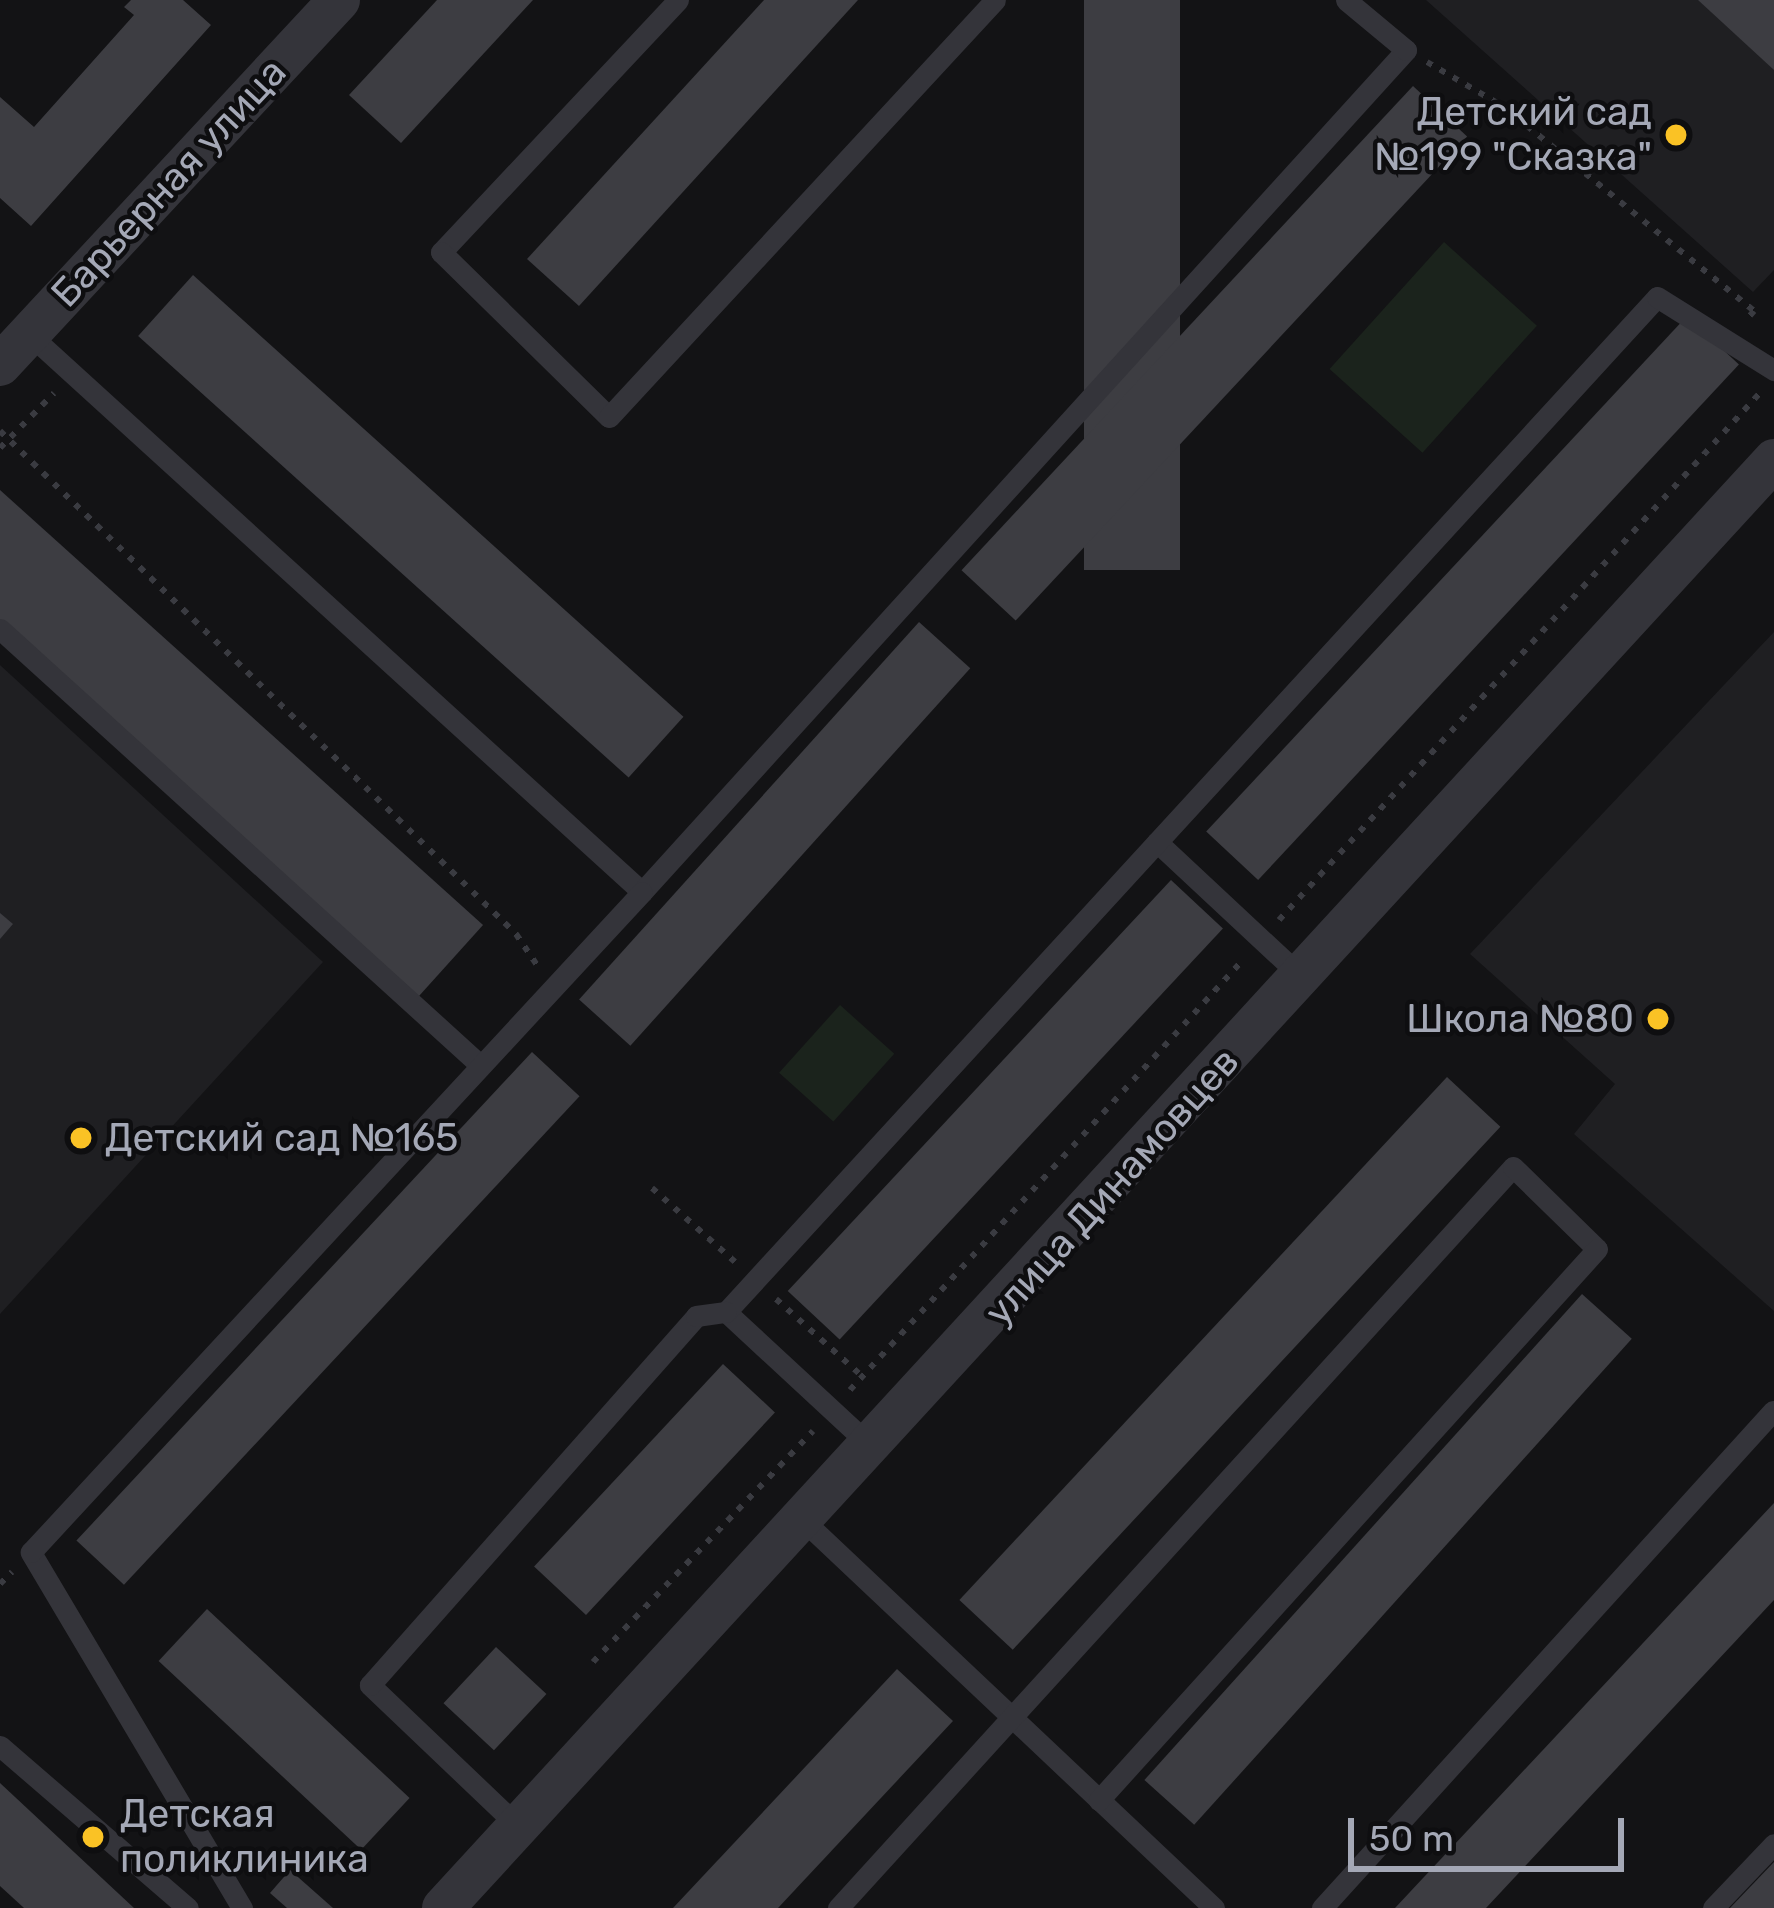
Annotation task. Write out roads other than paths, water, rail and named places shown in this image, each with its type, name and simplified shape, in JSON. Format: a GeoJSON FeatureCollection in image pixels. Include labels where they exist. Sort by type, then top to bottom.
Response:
{"type":"FeatureCollection","features":[{"type":"Feature","properties":{"kind":"street","name":"Барьерная улица"},"geometry":{"type":"LineString","coordinates":[[0,365],[15,321],[339,0]]}},
{"type":"Feature","properties":{"kind":"street","name":"улица Динамовцев"},"geometry":{"type":"LineString","coordinates":[[443,1908],[874,1448],[1774,460]]}},
{"type":"Feature","properties":{"kind":"lane"},"geometry":{"type":"LineString","coordinates":[[679,0],[441,252],[609,417],[995,0]]}},
{"type":"Feature","properties":{"kind":"lane"},"geometry":{"type":"LineString","coordinates":[[242,1908],[31,1552],[642,892],[1406,50],[1346,0]]}},
{"type":"Feature","properties":{"kind":"lane"},"geometry":{"type":"LineString","coordinates":[[519,1827],[370,1685],[696,1316],[726,1312],[1658,297],[1774,374]]}},
{"type":"Feature","properties":{"kind":"lane"},"geometry":{"type":"LineString","coordinates":[[15,321],[642,892]]}},
{"type":"Feature","properties":{"kind":"lane"},"geometry":{"type":"LineString","coordinates":[[0,629],[479,1064]]}},
{"type":"Feature","properties":{"kind":"lane"},"geometry":{"type":"LineString","coordinates":[[1157,842],[1303,977]]}},
{"type":"Feature","properties":{"kind":"lane"},"geometry":{"type":"LineString","coordinates":[[838,1908],[1513,1167],[1597,1249],[1099,1800]]}},
{"type":"Feature","properties":{"kind":"lane"},"geometry":{"type":"LineString","coordinates":[[726,1312],[874,1448]]}},
{"type":"Feature","properties":{"kind":"lane"},"geometry":{"type":"LineString","coordinates":[[1322,1908],[1772,1411]]}},
{"type":"Feature","properties":{"kind":"lane"},"geometry":{"type":"LineString","coordinates":[[803,1521],[1214,1908]]}},
{"type":"Feature","properties":{"kind":"lane"},"geometry":{"type":"LineString","coordinates":[[0,1746],[188,1908]]}},
{"type":"Feature","properties":{"kind":"lane"},"geometry":{"type":"LineString","coordinates":[[1713,1908],[1774,1844]]}},
{"type":"Feature","properties":{"kind":"place","name":"Детский сад №199 \"Сказка\""},"geometry":{"type":"Point","coordinates":[1676,135]}},
{"type":"Feature","properties":{"kind":"place","name":"Школа №80"},"geometry":{"type":"Point","coordinates":[1658,1019]}},
{"type":"Feature","properties":{"kind":"place","name":"Детский сад №165"},"geometry":{"type":"Point","coordinates":[81,1138]}},
{"type":"Feature","properties":{"kind":"place","name":"Детская поликлиника"},"geometry":{"type":"Point","coordinates":[93,1837]}}]}
